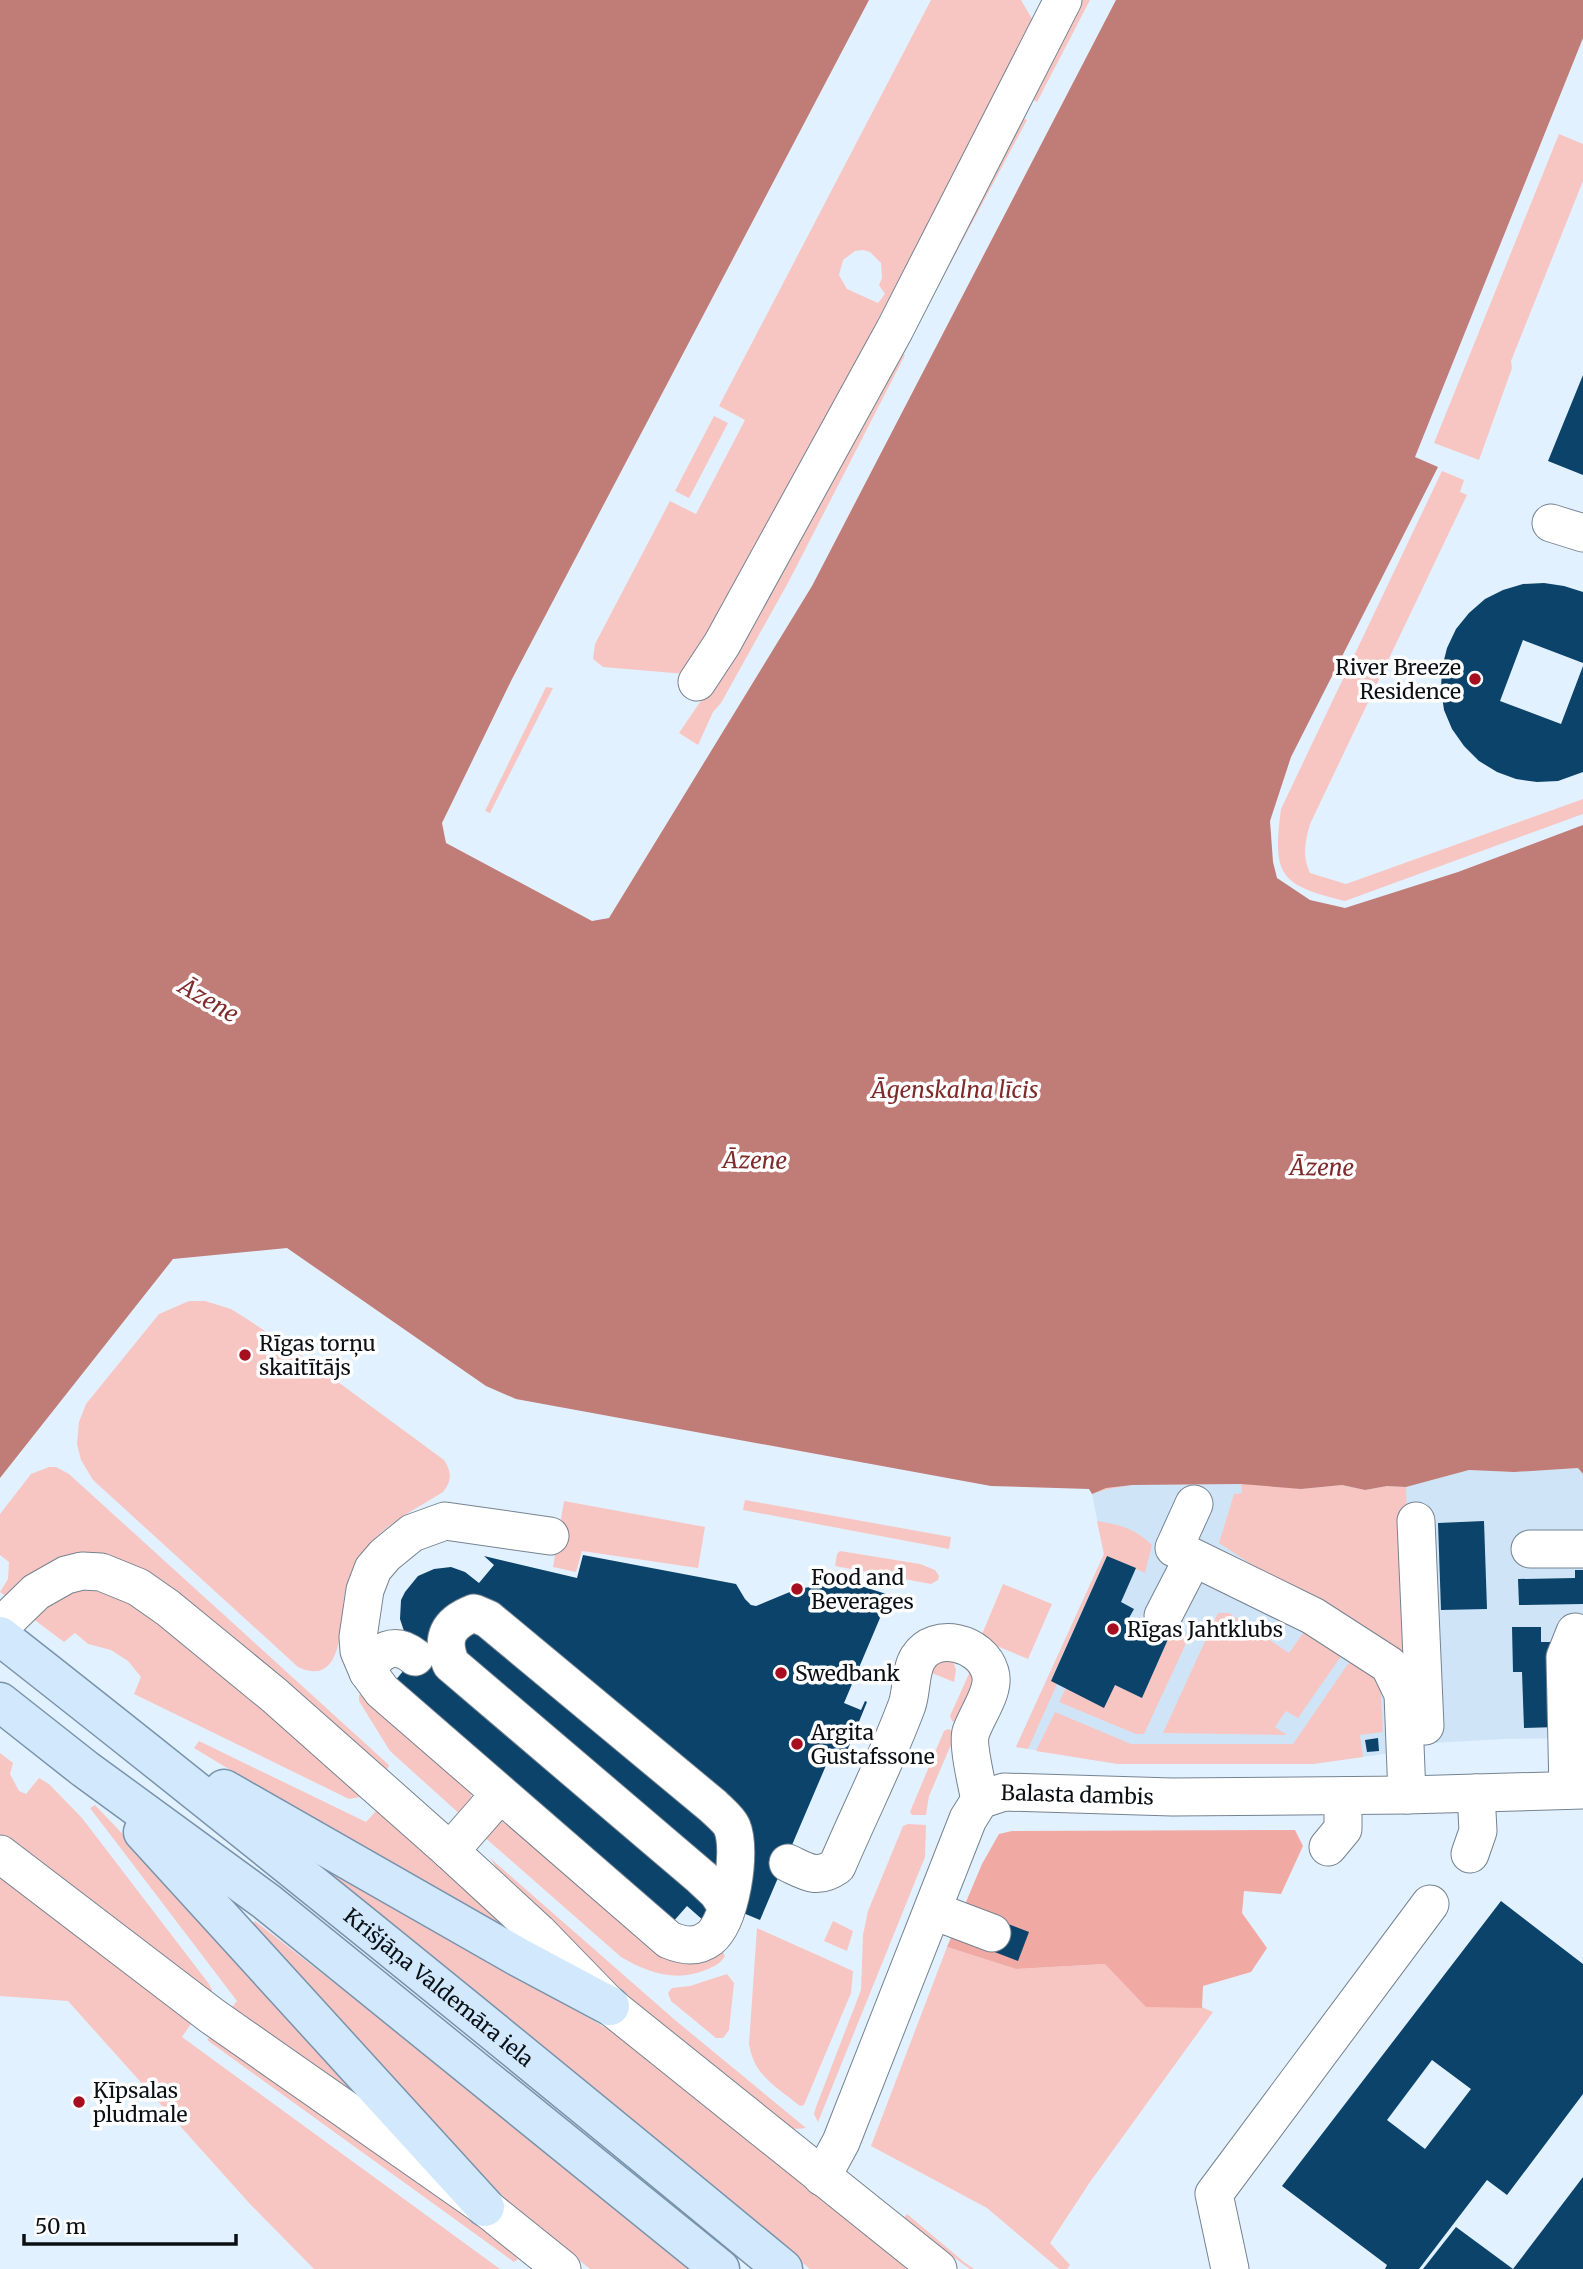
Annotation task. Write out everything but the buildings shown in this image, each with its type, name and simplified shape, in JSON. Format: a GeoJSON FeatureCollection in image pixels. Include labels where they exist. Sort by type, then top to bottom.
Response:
{"type":"FeatureCollection","features":[{"type":"Feature","properties":{"kind":"main road","name":"Krišjāņa Valdemāra iela"},"geometry":{"type":"LineString","coordinates":[[0,1636],[498,2034],[783,2269]]}},
{"type":"Feature","properties":{"kind":"main road"},"geometry":{"type":"LineString","coordinates":[[0,1702],[73,1759],[485,2207]]}},
{"type":"Feature","properties":{"kind":"main road"},"geometry":{"type":"LineString","coordinates":[[122,1731],[520,1958],[610,2006]]}},
{"type":"Feature","properties":{"kind":"main road","name":"Krišjāņa Valdemāra iela"},"geometry":{"type":"LineString","coordinates":[[73,1759],[267,1902],[720,2269]]}},
{"type":"Feature","properties":{"kind":"street"},"geometry":{"type":"LineString","coordinates":[[697,682],[722,644],[895,329],[1063,0]]}},
{"type":"Feature","properties":{"kind":"street"},"geometry":{"type":"LineString","coordinates":[[1194,1504],[1174,1548],[1313,1616],[1389,1665],[1403,1694],[1419,1795]]}},
{"type":"Feature","properties":{"kind":"street"},"geometry":{"type":"LineString","coordinates":[[550,1536],[445,1521],[412,1533],[385,1555],[373,1569],[365,1590],[358,1637],[359,1651],[368,1672],[382,1691],[669,1940],[683,1946],[695,1945],[710,1938],[721,1926],[727,1907],[732,1890],[736,1857],[732,1827],[713,1807],[488,1619],[474,1613],[459,1619],[447,1633],[445,1651],[451,1664],[701,1877],[717,1892],[727,1907]]}},
{"type":"Feature","properties":{"kind":"street"},"geometry":{"type":"LineString","coordinates":[[1416,1521],[1426,1743],[1419,1795]]}},
{"type":"Feature","properties":{"kind":"street"},"geometry":{"type":"LineString","coordinates":[[1530,1549],[1583,1549]]}},
{"type":"Feature","properties":{"kind":"street"},"geometry":{"type":"LineString","coordinates":[[1163,1616],[1194,1558]]}},
{"type":"Feature","properties":{"kind":"street"},"geometry":{"type":"LineString","coordinates":[[0,1627],[36,1592],[66,1575],[82,1571],[101,1573],[138,1587],[169,1608],[274,1695],[450,1851],[538,1932],[610,2006],[938,2269]]}},
{"type":"Feature","properties":{"kind":"street"},"geometry":{"type":"LineString","coordinates":[[1575,1632],[1565,1657],[1575,1790]]}},
{"type":"Feature","properties":{"kind":"street"},"geometry":{"type":"LineString","coordinates":[[788,1863],[811,1874],[827,1873],[837,1866],[908,1702],[917,1660],[930,1645],[948,1641],[967,1648],[983,1659],[990,1671],[991,1683],[970,1735],[980,1800]]}},
{"type":"Feature","properties":{"kind":"street"},"geometry":{"type":"LineString","coordinates":[[368,1672],[373,1660],[380,1653],[405,1649],[415,1657]]}},
{"type":"Feature","properties":{"kind":"street","name":"Balasta dambis"},"geometry":{"type":"LineString","coordinates":[[822,2177],[841,2142],[968,1819],[980,1800],[1004,1792],[1172,1797],[1419,1795],[1575,1790]]}},
{"type":"Feature","properties":{"kind":"street"},"geometry":{"type":"LineString","coordinates":[[1470,1854],[1478,1831],[1476,1793]]}},
{"type":"Feature","properties":{"kind":"street"},"geometry":{"type":"LineString","coordinates":[[450,1851],[500,1794]]}},
{"type":"Feature","properties":{"kind":"street"},"geometry":{"type":"LineString","coordinates":[[1328,1847],[1343,1829],[1343,1796]]}},
{"type":"Feature","properties":{"kind":"street"},"geometry":{"type":"LineString","coordinates":[[0,1854],[191,2000],[485,2207],[562,2269]]}},
{"type":"Feature","properties":{"kind":"street"},"geometry":{"type":"LineString","coordinates":[[1230,2269],[1214,2194],[1430,1904]]}},
{"type":"Feature","properties":{"kind":"street"},"geometry":{"type":"LineString","coordinates":[[934,1911],[992,1933]]}},
{"type":"Feature","properties":{"kind":"shaded area"},"geometry":{"type":"Polygon","coordinates":[[[931,0],[1021,0],[1034,22],[696,667],[685,674],[603,667],[593,659],[595,644],[670,501],[696,514],[745,420],[719,406],[931,0]],[[855,251],[843,260],[839,275],[847,289],[878,303],[885,294],[879,285],[882,278],[881,263],[870,252],[855,251]]]}},
{"type":"Feature","properties":{"kind":"shaded area"},"geometry":{"type":"Polygon","coordinates":[[[1077,0],[1090,0],[1037,102],[1027,96],[1077,0]]]}},
{"type":"Feature","properties":{"kind":"shaded area"},"geometry":{"type":"Polygon","coordinates":[[[1017,114],[1027,120],[924,313],[916,308],[1017,114]]]}},
{"type":"Feature","properties":{"kind":"shaded area"},"geometry":{"type":"Polygon","coordinates":[[[1559,134],[1583,144],[1583,181],[1511,361],[1512,368],[1479,460],[1434,443],[1559,134]]]}},
{"type":"Feature","properties":{"kind":"shaded area"},"geometry":{"type":"Polygon","coordinates":[[[897,349],[905,355],[789,581],[721,703],[713,712],[698,745],[679,733],[719,674],[897,349]]]}},
{"type":"Feature","properties":{"kind":"shaded area"},"geometry":{"type":"Polygon","coordinates":[[[714,416],[728,423],[689,498],[675,491],[714,416]]]}},
{"type":"Feature","properties":{"kind":"shaded area"},"geometry":{"type":"Polygon","coordinates":[[[1442,471],[1464,480],[1460,492],[1467,495],[1310,824],[1305,849],[1310,873],[1346,884],[1583,799],[1583,814],[1345,901],[1306,889],[1285,874],[1278,849],[1281,809],[1442,471]]]}},
{"type":"Feature","properties":{"kind":"shaded area"},"geometry":{"type":"Polygon","coordinates":[[[546,687],[553,688],[490,813],[485,811],[546,687]]]}},
{"type":"Feature","properties":{"kind":"shaded area"},"geometry":{"type":"Polygon","coordinates":[[[189,1301],[205,1301],[231,1309],[247,1319],[304,1357],[444,1460],[448,1469],[450,1476],[443,1492],[380,1534],[356,1563],[345,1593],[337,1648],[324,1669],[313,1671],[298,1667],[93,1480],[81,1460],[77,1444],[79,1422],[86,1404],[159,1314],[189,1301]]]}},
{"type":"Feature","properties":{"kind":"shaded area"},"geometry":{"type":"Polygon","coordinates":[[[1109,1453],[1301,1489],[1342,1485],[1365,1490],[1387,1486],[1406,1487],[1412,1670],[1219,1543],[1234,1494],[1242,1493],[1241,1484],[1146,1484],[1092,1494],[1109,1453]]]}},
{"type":"Feature","properties":{"kind":"shaded area"},"geometry":{"type":"Polygon","coordinates":[[[56,1467],[69,1474],[389,1765],[385,1776],[152,1576],[8,1598],[0,1592],[8,1579],[9,1562],[0,1555],[0,1514],[31,1474],[56,1467]]]}},
{"type":"Feature","properties":{"kind":"shaded area"},"geometry":{"type":"Polygon","coordinates":[[[1578,1468],[1583,1474],[1583,1738],[1416,1744],[1405,1751],[1313,1764],[1118,1764],[1016,1747],[1104,1554],[1092,1494],[1106,1488],[1132,1485],[1241,1484],[1301,1489],[1342,1485],[1365,1490],[1387,1486],[1406,1487],[1469,1470],[1514,1472],[1578,1468]]]}},
{"type":"Feature","properties":{"kind":"shaded area"},"geometry":{"type":"Polygon","coordinates":[[[745,1500],[951,1537],[949,1549],[743,1510],[745,1500]]]}},
{"type":"Feature","properties":{"kind":"shaded area"},"geometry":{"type":"Polygon","coordinates":[[[564,1501],[705,1527],[698,1568],[582,1551],[576,1572],[553,1567],[564,1501]]]}},
{"type":"Feature","properties":{"kind":"shaded area"},"geometry":{"type":"Polygon","coordinates":[[[1097,1521],[1127,1528],[1152,1545],[1145,1573],[1107,1556],[1051,1680],[1057,1684],[1028,1749],[1016,1747],[1104,1554],[1097,1521]]]}},
{"type":"Feature","properties":{"kind":"shaded area"},"geometry":{"type":"Polygon","coordinates":[[[840,1551],[920,1564],[935,1570],[939,1576],[938,1580],[931,1584],[835,1566],[840,1551]]]}},
{"type":"Feature","properties":{"kind":"shaded area"},"geometry":{"type":"Polygon","coordinates":[[[1003,1584],[1052,1604],[1028,1659],[980,1639],[1003,1584]]]}},
{"type":"Feature","properties":{"kind":"shaded area"},"geometry":{"type":"Polygon","coordinates":[[[80,1590],[112,1595],[160,1622],[366,1796],[349,1799],[134,1694],[141,1677],[128,1661],[111,1650],[88,1644],[75,1633],[64,1642],[32,1618],[65,1595],[80,1590]]]}},
{"type":"Feature","properties":{"kind":"shaded area"},"geometry":{"type":"Polygon","coordinates":[[[1218,1613],[1229,1613],[1289,1653],[1306,1629],[1344,1652],[1298,1718],[1286,1711],[1275,1727],[1287,1735],[1163,1733],[1218,1613]]]}},
{"type":"Feature","properties":{"kind":"shaded area"},"geometry":{"type":"Polygon","coordinates":[[[1172,1630],[1189,1637],[1144,1734],[1136,1734],[1059,1702],[1066,1688],[1115,1685],[1142,1698],[1172,1630]]]}},
{"type":"Feature","properties":{"kind":"shaded area"},"geometry":{"type":"Polygon","coordinates":[[[952,1658],[956,1670],[954,1682],[927,1671],[929,1660],[952,1658]]]}},
{"type":"Feature","properties":{"kind":"shaded area"},"geometry":{"type":"Polygon","coordinates":[[[1352,1658],[1380,1678],[1383,1732],[1360,1735],[1363,1757],[1313,1764],[1118,1764],[1036,1751],[1055,1712],[1131,1744],[1293,1744],[1352,1658]]]}},
{"type":"Feature","properties":{"kind":"shaded area"},"geometry":{"type":"Polygon","coordinates":[[[972,1667],[977,1678],[960,1724],[952,1721],[950,1716],[972,1667]]]}},
{"type":"Feature","properties":{"kind":"shaded area"},"geometry":{"type":"Polygon","coordinates":[[[364,1691],[471,1791],[472,1801],[462,1816],[390,1751],[359,1701],[359,1695],[364,1691]]]}},
{"type":"Feature","properties":{"kind":"shaded area"},"geometry":{"type":"Polygon","coordinates":[[[948,1729],[956,1733],[929,1796],[926,1815],[912,1815],[910,1812],[944,1731],[948,1729]]]}},
{"type":"Feature","properties":{"kind":"shaded area"},"geometry":{"type":"Polygon","coordinates":[[[199,1741],[366,1822],[379,1808],[529,1942],[333,1832],[194,1748],[199,1741]]]}},
{"type":"Feature","properties":{"kind":"shaded area"},"geometry":{"type":"Polygon","coordinates":[[[0,1753],[13,1763],[10,1774],[19,1791],[26,1794],[39,1778],[49,1784],[82,1818],[209,1984],[212,1990],[210,1998],[0,1834],[0,1753]]]}},
{"type":"Feature","properties":{"kind":"shaded area"},"geometry":{"type":"Polygon","coordinates":[[[95,1805],[377,2112],[228,2012],[237,2001],[90,1808],[95,1805]]]}},
{"type":"Feature","properties":{"kind":"shaded area"},"geometry":{"type":"Polygon","coordinates":[[[500,1821],[506,1821],[657,1947],[721,1949],[725,1956],[722,1961],[696,1973],[674,1976],[652,1972],[621,1957],[482,1835],[500,1821]]]}},
{"type":"Feature","properties":{"kind":"shaded area"},"geometry":{"type":"Polygon","coordinates":[[[926,1825],[925,1857],[818,2122],[814,2114],[816,2107],[861,1990],[863,1935],[868,1911],[903,1826],[926,1825]]]}},
{"type":"Feature","properties":{"kind":"shaded area"},"geometry":{"type":"Polygon","coordinates":[[[1295,1830],[1303,1846],[1281,1894],[1244,1891],[1242,1913],[1267,1948],[1251,1972],[1203,1986],[1202,2008],[1146,2007],[1105,1964],[1016,1969],[947,1947],[982,1864],[999,1834],[1012,1831],[1295,1830]]]}},
{"type":"Feature","properties":{"kind":"shaded area"},"geometry":{"type":"Polygon","coordinates":[[[489,1857],[675,2020],[806,2128],[787,2127],[663,2028],[514,1892],[489,1857]]]}},
{"type":"Feature","properties":{"kind":"shaded area"},"geometry":{"type":"Polygon","coordinates":[[[307,1859],[527,1981],[626,2040],[911,2269],[810,2269],[307,1859]]]}},
{"type":"Feature","properties":{"kind":"shaded area"},"geometry":{"type":"Polygon","coordinates":[[[0,1875],[195,2018],[182,2037],[500,2269],[314,2269],[250,2204],[68,2001],[0,1996],[0,1875]]]}},
{"type":"Feature","properties":{"kind":"shaded area"},"geometry":{"type":"Polygon","coordinates":[[[255,1921],[472,2090],[690,2269],[590,2269],[481,2180],[250,1926],[255,1921]]]}},
{"type":"Feature","properties":{"kind":"shaded area"},"geometry":{"type":"Polygon","coordinates":[[[833,1921],[853,1931],[847,1951],[824,1941],[833,1921]]]}},
{"type":"Feature","properties":{"kind":"shaded area"},"geometry":{"type":"Polygon","coordinates":[[[757,1928],[853,1971],[851,1993],[804,2105],[800,2106],[767,2080],[756,2064],[749,2044],[757,1928]]]}},
{"type":"Feature","properties":{"kind":"shaded area"},"geometry":{"type":"Polygon","coordinates":[[[947,1947],[1016,1969],[1105,1964],[1213,2012],[1090,2182],[1050,2243],[1070,2265],[1067,2269],[1059,2269],[987,2208],[871,2146],[947,1947]]]}},
{"type":"Feature","properties":{"kind":"shaded area"},"geometry":{"type":"Polygon","coordinates":[[[727,1974],[734,1983],[729,2030],[723,2038],[716,2038],[671,2001],[668,1993],[672,1988],[690,1986],[727,1974]]]}},
{"type":"Feature","properties":{"kind":"shaded area"},"geometry":{"type":"Polygon","coordinates":[[[214,2032],[499,2239],[518,2259],[514,2262],[207,2040],[214,2032]]]}},
{"type":"Feature","properties":{"kind":"shaded area"},"geometry":{"type":"Polygon","coordinates":[[[907,2214],[974,2269],[970,2269],[902,2220],[907,2214]]]}},
{"type":"Feature","properties":{"kind":"water","name":"Āgenskalna līcis"},"geometry":{"type":"Polygon","coordinates":[[[0,0],[869,0],[512,679],[442,823],[446,843],[592,921],[609,918],[812,586],[1116,0],[1583,0],[1583,38],[1415,457],[1438,467],[1291,757],[1270,821],[1277,878],[1310,900],[1345,908],[1458,872],[1583,825],[1583,1474],[1578,1468],[1514,1472],[1469,1470],[1406,1487],[1387,1486],[1365,1490],[1342,1485],[1301,1489],[1241,1484],[1132,1485],[1106,1488],[1092,1494],[1089,1489],[991,1486],[516,1399],[486,1386],[287,1248],[173,1259],[0,1478],[0,0]]]}},
{"type":"Feature","properties":{"kind":"place","name":"River Breeze Residence"},"geometry":{"type":"Point","coordinates":[1475,679]}},
{"type":"Feature","properties":{"kind":"place","name":"Rīgas torņu skaitītājs"},"geometry":{"type":"Point","coordinates":[245,1355]}},
{"type":"Feature","properties":{"kind":"place","name":"Food and Beverages"},"geometry":{"type":"Point","coordinates":[797,1589]}},
{"type":"Feature","properties":{"kind":"place","name":"Rīgas Jahtklubs"},"geometry":{"type":"Point","coordinates":[1113,1629]}},
{"type":"Feature","properties":{"kind":"place","name":"Swedbank"},"geometry":{"type":"Point","coordinates":[781,1673]}},
{"type":"Feature","properties":{"kind":"place","name":"Argita Gustafssone"},"geometry":{"type":"Point","coordinates":[797,1744]}},
{"type":"Feature","properties":{"kind":"place","name":"Ķīpsalas pludmale"},"geometry":{"type":"Point","coordinates":[79,2102]}},
{"type":"Feature","properties":{"kind":"water label","name":"Āzene"},"geometry":{"type":"Point","coordinates":[209,1000]}},
{"type":"Feature","properties":{"kind":"water label","name":"Āzene"},"geometry":{"type":"Point","coordinates":[755,1160]}},
{"type":"Feature","properties":{"kind":"water label","name":"Āzene"},"geometry":{"type":"Point","coordinates":[1322,1167]}}]}
